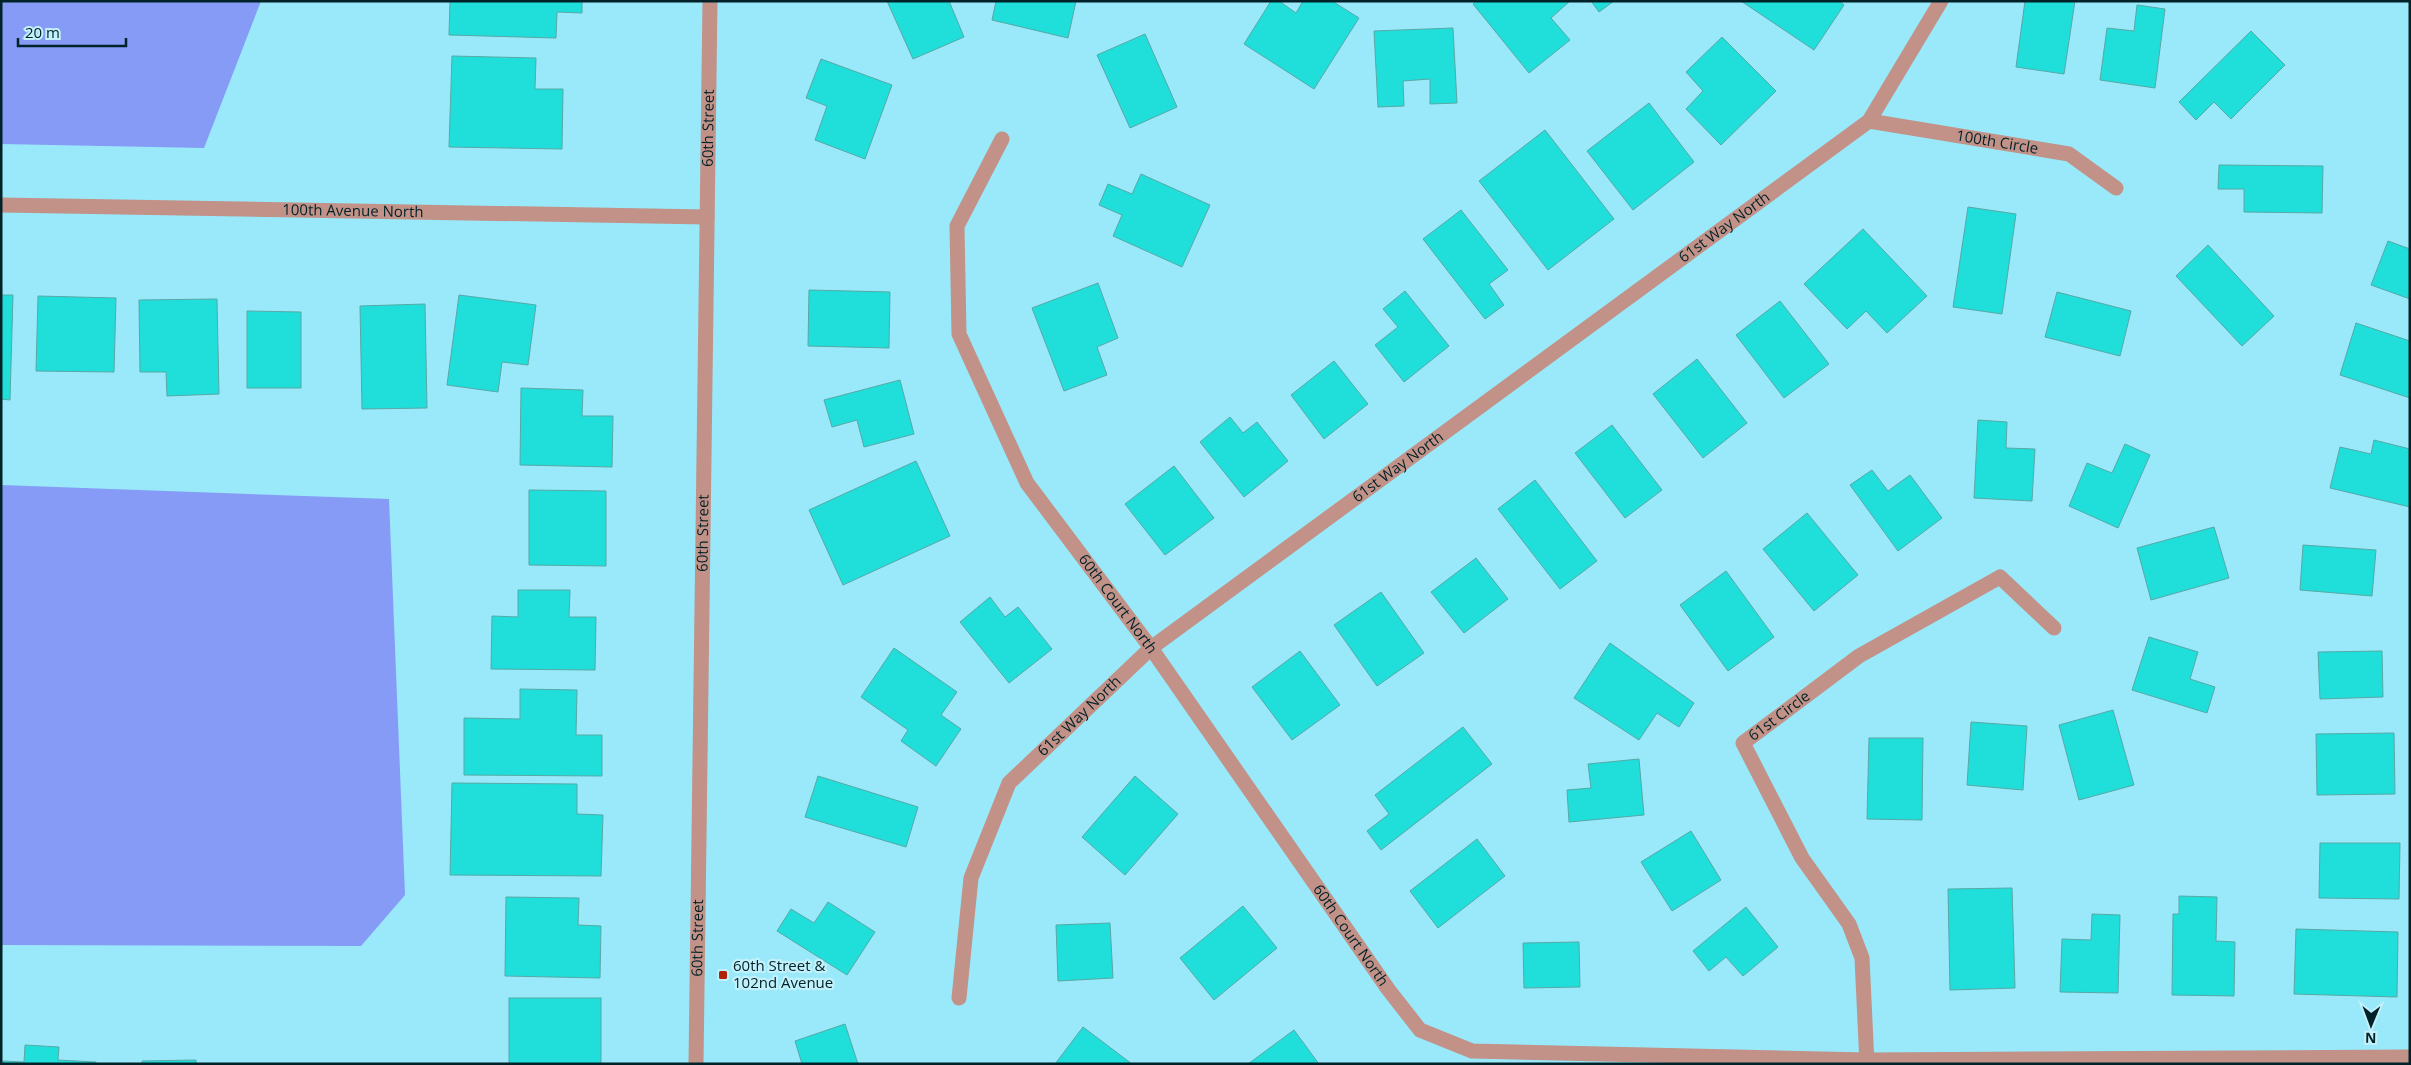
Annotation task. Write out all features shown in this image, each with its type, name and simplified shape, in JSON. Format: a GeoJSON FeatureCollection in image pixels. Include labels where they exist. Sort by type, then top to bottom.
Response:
{"type":"FeatureCollection","features":[{"type":"Feature","properties":{"kind":"street","name":"60th Street"},"geometry":{"type":"LineString","coordinates":[[696,1064],[710,1]]}},
{"type":"Feature","properties":{"kind":"street","name":"61st Way North"},"geometry":{"type":"LineString","coordinates":[[959,998],[971,878],[1010,783],[1151,648],[1869,122],[1941,1]]}},
{"type":"Feature","properties":{"kind":"street","name":"100th Circle"},"geometry":{"type":"LineString","coordinates":[[1869,122],[2069,154],[2116,188]]}},
{"type":"Feature","properties":{"kind":"street","name":"60th Court North"},"geometry":{"type":"LineString","coordinates":[[1002,139],[957,226],[958,334],[1027,483],[1151,648],[1388,990],[1420,1030],[1472,1051],[1867,1062]]}},
{"type":"Feature","properties":{"kind":"street","name":"100th Avenue North"},"geometry":{"type":"LineString","coordinates":[[1,205],[707,217]]}},
{"type":"Feature","properties":{"kind":"street","name":"61st Circle"},"geometry":{"type":"LineString","coordinates":[[1867,1062],[1862,958],[1849,924],[1802,858],[1743,743],[1859,656],[2000,577],[2054,628]]}},
{"type":"Feature","properties":{"kind":"street"},"geometry":{"type":"LineString","coordinates":[[1867,1062],[2410,1058]]}},
{"type":"Feature","properties":{"kind":"water"},"geometry":{"type":"Polygon","coordinates":[[[1,1],[261,1],[204,148],[1,144],[1,1]]]}},
{"type":"Feature","properties":{"kind":"water"},"geometry":{"type":"Polygon","coordinates":[[[1,485],[389,499],[405,895],[361,946],[1,945],[1,485]]]}},
{"type":"Feature","properties":{"kind":"building"},"geometry":{"type":"Polygon","coordinates":[[[450,1],[582,1],[582,13],[557,12],[556,38],[449,35],[450,1]]]}},
{"type":"Feature","properties":{"kind":"building"},"geometry":{"type":"Polygon","coordinates":[[[887,1],[949,1],[964,37],[913,59],[887,1]]]}},
{"type":"Feature","properties":{"kind":"building"},"geometry":{"type":"Polygon","coordinates":[[[996,1],[1076,1],[1068,38],[992,20],[996,1]]]}},
{"type":"Feature","properties":{"kind":"building"},"geometry":{"type":"Polygon","coordinates":[[[1271,1],[1279,1],[1296,13],[1303,1],[1332,1],[1359,18],[1314,89],[1244,44],[1271,1]]]}},
{"type":"Feature","properties":{"kind":"building"},"geometry":{"type":"Polygon","coordinates":[[[1476,1],[1570,1],[1551,18],[1570,40],[1529,73],[1473,4],[1476,1]]]}},
{"type":"Feature","properties":{"kind":"building"},"geometry":{"type":"Polygon","coordinates":[[[1591,1],[1614,1],[1599,12],[1591,1]]]}},
{"type":"Feature","properties":{"kind":"building"},"geometry":{"type":"Polygon","coordinates":[[[1741,1],[1839,1],[1844,5],[1814,50],[1741,1]]]}},
{"type":"Feature","properties":{"kind":"building"},"geometry":{"type":"Polygon","coordinates":[[[2025,1],[2075,1],[2064,74],[2016,67],[2025,1]]]}},
{"type":"Feature","properties":{"kind":"building"},"geometry":{"type":"Polygon","coordinates":[[[2137,5],[2165,9],[2155,88],[2100,80],[2107,28],[2134,31],[2137,5]]]}},
{"type":"Feature","properties":{"kind":"building"},"geometry":{"type":"Polygon","coordinates":[[[1453,28],[1457,103],[1430,104],[1430,79],[1403,81],[1404,106],[1378,107],[1374,31],[1453,28]]]}},
{"type":"Feature","properties":{"kind":"building"},"geometry":{"type":"Polygon","coordinates":[[[2251,31],[2285,65],[2231,119],[2214,102],[2196,120],[2179,102],[2251,31]]]}},
{"type":"Feature","properties":{"kind":"building"},"geometry":{"type":"Polygon","coordinates":[[[1145,34],[1177,107],[1130,128],[1097,55],[1145,34]]]}},
{"type":"Feature","properties":{"kind":"building"},"geometry":{"type":"Polygon","coordinates":[[[1722,37],[1776,91],[1721,145],[1686,109],[1703,91],[1686,72],[1722,37]]]}},
{"type":"Feature","properties":{"kind":"building"},"geometry":{"type":"Polygon","coordinates":[[[452,56],[536,58],[535,89],[563,89],[562,149],[449,147],[452,56]]]}},
{"type":"Feature","properties":{"kind":"building"},"geometry":{"type":"Polygon","coordinates":[[[821,59],[892,85],[865,159],[815,140],[827,106],[806,98],[821,59]]]}},
{"type":"Feature","properties":{"kind":"building"},"geometry":{"type":"Polygon","coordinates":[[[1649,103],[1694,162],[1633,210],[1587,151],[1649,103]]]}},
{"type":"Feature","properties":{"kind":"building"},"geometry":{"type":"Polygon","coordinates":[[[1545,130],[1614,219],[1548,270],[1479,181],[1545,130]]]}},
{"type":"Feature","properties":{"kind":"building"},"geometry":{"type":"Polygon","coordinates":[[[2219,165],[2323,166],[2322,213],[2244,212],[2244,189],[2218,189],[2219,165]]]}},
{"type":"Feature","properties":{"kind":"building"},"geometry":{"type":"Polygon","coordinates":[[[1141,174],[1210,205],[1182,267],[1113,236],[1122,215],[1099,205],[1108,184],[1132,194],[1141,174]]]}},
{"type":"Feature","properties":{"kind":"building"},"geometry":{"type":"Polygon","coordinates":[[[1968,207],[2016,214],[2002,314],[1953,307],[1968,207]]]}},
{"type":"Feature","properties":{"kind":"building"},"geometry":{"type":"Polygon","coordinates":[[[1461,210],[1508,270],[1489,284],[1504,305],[1485,319],[1423,239],[1461,210]]]}},
{"type":"Feature","properties":{"kind":"building"},"geometry":{"type":"Polygon","coordinates":[[[1863,229],[1927,296],[1887,333],[1866,311],[1847,329],[1804,284],[1863,229]]]}},
{"type":"Feature","properties":{"kind":"building"},"geometry":{"type":"Polygon","coordinates":[[[2388,241],[2410,249],[2410,299],[2371,285],[2388,241]]]}},
{"type":"Feature","properties":{"kind":"building"},"geometry":{"type":"Polygon","coordinates":[[[2208,245],[2274,316],[2242,346],[2176,276],[2208,245]]]}},
{"type":"Feature","properties":{"kind":"building"},"geometry":{"type":"Polygon","coordinates":[[[1098,283],[1118,338],[1097,347],[1107,375],[1064,391],[1032,308],[1098,283]]]}},
{"type":"Feature","properties":{"kind":"building"},"geometry":{"type":"Polygon","coordinates":[[[809,290],[890,292],[889,348],[808,346],[809,290]]]}},
{"type":"Feature","properties":{"kind":"building"},"geometry":{"type":"Polygon","coordinates":[[[1405,291],[1449,346],[1404,382],[1375,345],[1398,327],[1383,309],[1405,291]]]}},
{"type":"Feature","properties":{"kind":"building"},"geometry":{"type":"Polygon","coordinates":[[[2057,292],[2131,311],[2120,356],[2045,337],[2057,292]]]}},
{"type":"Feature","properties":{"kind":"building"},"geometry":{"type":"Polygon","coordinates":[[[1,295],[13,295],[10,400],[1,399],[1,295]]]}},
{"type":"Feature","properties":{"kind":"building"},"geometry":{"type":"Polygon","coordinates":[[[459,295],[536,305],[528,365],[502,362],[498,392],[447,385],[459,295]]]}},
{"type":"Feature","properties":{"kind":"building"},"geometry":{"type":"Polygon","coordinates":[[[38,296],[116,298],[114,372],[36,371],[38,296]]]}},
{"type":"Feature","properties":{"kind":"building"},"geometry":{"type":"Polygon","coordinates":[[[217,299],[219,394],[167,396],[166,372],[140,372],[139,300],[217,299]]]}},
{"type":"Feature","properties":{"kind":"building"},"geometry":{"type":"Polygon","coordinates":[[[1780,301],[1829,364],[1784,398],[1736,335],[1780,301]]]}},
{"type":"Feature","properties":{"kind":"building"},"geometry":{"type":"Polygon","coordinates":[[[425,304],[427,408],[362,409],[360,306],[425,304]]]}},
{"type":"Feature","properties":{"kind":"building"},"geometry":{"type":"Polygon","coordinates":[[[247,311],[301,312],[301,388],[247,388],[247,311]]]}},
{"type":"Feature","properties":{"kind":"building"},"geometry":{"type":"Polygon","coordinates":[[[2356,323],[2410,341],[2410,398],[2340,375],[2356,323]]]}},
{"type":"Feature","properties":{"kind":"building"},"geometry":{"type":"Polygon","coordinates":[[[1697,359],[1747,423],[1703,458],[1653,394],[1697,359]]]}},
{"type":"Feature","properties":{"kind":"building"},"geometry":{"type":"Polygon","coordinates":[[[1334,361],[1368,404],[1324,439],[1291,395],[1334,361]]]}},
{"type":"Feature","properties":{"kind":"building"},"geometry":{"type":"Polygon","coordinates":[[[900,380],[914,434],[864,447],[857,420],[832,427],[824,400],[900,380]]]}},
{"type":"Feature","properties":{"kind":"building"},"geometry":{"type":"Polygon","coordinates":[[[521,388],[583,390],[582,416],[613,416],[612,467],[520,465],[521,388]]]}},
{"type":"Feature","properties":{"kind":"building"},"geometry":{"type":"Polygon","coordinates":[[[1230,417],[1243,433],[1257,422],[1288,461],[1244,497],[1200,442],[1230,417]]]}},
{"type":"Feature","properties":{"kind":"building"},"geometry":{"type":"Polygon","coordinates":[[[1978,420],[2007,422],[2006,448],[2035,449],[2032,501],[1974,498],[1978,420]]]}},
{"type":"Feature","properties":{"kind":"building"},"geometry":{"type":"Polygon","coordinates":[[[1612,425],[1662,490],[1625,518],[1575,453],[1612,425]]]}},
{"type":"Feature","properties":{"kind":"building"},"geometry":{"type":"Polygon","coordinates":[[[2374,440],[2410,449],[2410,507],[2330,488],[2340,447],[2371,454],[2374,440]]]}},
{"type":"Feature","properties":{"kind":"building"},"geometry":{"type":"Polygon","coordinates":[[[2125,444],[2150,455],[2118,528],[2069,506],[2087,463],[2112,473],[2125,444]]]}},
{"type":"Feature","properties":{"kind":"building"},"geometry":{"type":"Polygon","coordinates":[[[916,461],[950,536],[843,585],[809,510],[916,461]]]}},
{"type":"Feature","properties":{"kind":"building"},"geometry":{"type":"Polygon","coordinates":[[[1174,466],[1214,518],[1165,555],[1125,504],[1174,466]]]}},
{"type":"Feature","properties":{"kind":"building"},"geometry":{"type":"Polygon","coordinates":[[[1872,470],[1888,491],[1910,475],[1942,518],[1898,551],[1850,485],[1872,470]]]}},
{"type":"Feature","properties":{"kind":"building"},"geometry":{"type":"Polygon","coordinates":[[[1535,480],[1597,561],[1560,589],[1498,509],[1535,480]]]}},
{"type":"Feature","properties":{"kind":"building"},"geometry":{"type":"Polygon","coordinates":[[[529,490],[606,491],[606,566],[529,565],[529,490]]]}},
{"type":"Feature","properties":{"kind":"building"},"geometry":{"type":"Polygon","coordinates":[[[1807,513],[1858,575],[1814,611],[1763,549],[1807,513]]]}},
{"type":"Feature","properties":{"kind":"building"},"geometry":{"type":"Polygon","coordinates":[[[2214,527],[2229,578],[2151,600],[2137,548],[2214,527]]]}},
{"type":"Feature","properties":{"kind":"building"},"geometry":{"type":"Polygon","coordinates":[[[2303,545],[2376,550],[2372,596],[2300,590],[2303,545]]]}},
{"type":"Feature","properties":{"kind":"building"},"geometry":{"type":"Polygon","coordinates":[[[1476,558],[1508,599],[1464,633],[1431,592],[1476,558]]]}},
{"type":"Feature","properties":{"kind":"building"},"geometry":{"type":"Polygon","coordinates":[[[1726,571],[1774,637],[1728,671],[1680,605],[1726,571]]]}},
{"type":"Feature","properties":{"kind":"building"},"geometry":{"type":"Polygon","coordinates":[[[518,590],[570,590],[569,617],[596,617],[595,670],[491,669],[492,616],[518,617],[518,590]]]}},
{"type":"Feature","properties":{"kind":"building"},"geometry":{"type":"Polygon","coordinates":[[[1381,592],[1424,653],[1377,686],[1334,625],[1381,592]]]}},
{"type":"Feature","properties":{"kind":"building"},"geometry":{"type":"Polygon","coordinates":[[[990,597],[1005,617],[1018,607],[1052,649],[1009,683],[960,622],[990,597]]]}},
{"type":"Feature","properties":{"kind":"building"},"geometry":{"type":"Polygon","coordinates":[[[2149,637],[2198,652],[2190,679],[2215,687],[2207,713],[2132,690],[2149,637]]]}},
{"type":"Feature","properties":{"kind":"building"},"geometry":{"type":"Polygon","coordinates":[[[1610,643],[1694,703],[1679,727],[1657,713],[1639,740],[1574,698],[1610,643]]]}},
{"type":"Feature","properties":{"kind":"building"},"geometry":{"type":"Polygon","coordinates":[[[894,648],[957,692],[941,715],[961,729],[936,766],[901,741],[908,730],[861,697],[894,648]]]}},
{"type":"Feature","properties":{"kind":"building"},"geometry":{"type":"Polygon","coordinates":[[[1300,651],[1340,705],[1292,740],[1252,687],[1300,651]]]}},
{"type":"Feature","properties":{"kind":"building"},"geometry":{"type":"Polygon","coordinates":[[[2382,651],[2383,697],[2320,699],[2318,652],[2382,651]]]}},
{"type":"Feature","properties":{"kind":"building"},"geometry":{"type":"Polygon","coordinates":[[[520,689],[577,690],[576,735],[602,735],[602,776],[464,775],[464,718],[520,719],[520,689]]]}},
{"type":"Feature","properties":{"kind":"building"},"geometry":{"type":"Polygon","coordinates":[[[2113,710],[2134,785],[2079,800],[2059,725],[2113,710]]]}},
{"type":"Feature","properties":{"kind":"building"},"geometry":{"type":"Polygon","coordinates":[[[1971,722],[2027,726],[2023,790],[1967,785],[1971,722]]]}},
{"type":"Feature","properties":{"kind":"building"},"geometry":{"type":"Polygon","coordinates":[[[1463,727],[1492,764],[1381,850],[1367,831],[1389,814],[1375,795],[1463,727]]]}},
{"type":"Feature","properties":{"kind":"building"},"geometry":{"type":"Polygon","coordinates":[[[2394,733],[2395,794],[2317,795],[2316,734],[2394,733]]]}},
{"type":"Feature","properties":{"kind":"building"},"geometry":{"type":"Polygon","coordinates":[[[1869,738],[1923,738],[1922,820],[1867,819],[1869,738]]]}},
{"type":"Feature","properties":{"kind":"building"},"geometry":{"type":"Polygon","coordinates":[[[1639,759],[1644,815],[1569,822],[1567,790],[1591,788],[1588,764],[1639,759]]]}},
{"type":"Feature","properties":{"kind":"building"},"geometry":{"type":"Polygon","coordinates":[[[818,776],[918,807],[906,847],[805,817],[818,776]]]}},
{"type":"Feature","properties":{"kind":"building"},"geometry":{"type":"Polygon","coordinates":[[[1135,776],[1178,814],[1125,875],[1082,837],[1135,776]]]}},
{"type":"Feature","properties":{"kind":"building"},"geometry":{"type":"Polygon","coordinates":[[[452,783],[577,784],[577,814],[603,815],[601,876],[450,875],[452,783]]]}},
{"type":"Feature","properties":{"kind":"building"},"geometry":{"type":"Polygon","coordinates":[[[1691,831],[1721,880],[1672,911],[1641,862],[1691,831]]]}},
{"type":"Feature","properties":{"kind":"building"},"geometry":{"type":"Polygon","coordinates":[[[1477,839],[1505,876],[1438,928],[1410,891],[1477,839]]]}},
{"type":"Feature","properties":{"kind":"building"},"geometry":{"type":"Polygon","coordinates":[[[2320,843],[2400,843],[2399,899],[2319,898],[2320,843]]]}},
{"type":"Feature","properties":{"kind":"building"},"geometry":{"type":"Polygon","coordinates":[[[2012,888],[2015,988],[1950,990],[1948,889],[2012,888]]]}},
{"type":"Feature","properties":{"kind":"building"},"geometry":{"type":"Polygon","coordinates":[[[2179,896],[2217,897],[2216,941],[2235,942],[2234,996],[2172,995],[2173,914],[2179,914],[2179,896]]]}},
{"type":"Feature","properties":{"kind":"building"},"geometry":{"type":"Polygon","coordinates":[[[506,897],[579,898],[578,925],[601,926],[600,978],[505,976],[506,897]]]}},
{"type":"Feature","properties":{"kind":"building"},"geometry":{"type":"Polygon","coordinates":[[[828,902],[875,932],[847,975],[777,931],[791,909],[814,923],[828,902]]]}},
{"type":"Feature","properties":{"kind":"building"},"geometry":{"type":"Polygon","coordinates":[[[1243,906],[1277,948],[1214,1000],[1180,958],[1243,906]]]}},
{"type":"Feature","properties":{"kind":"building"},"geometry":{"type":"Polygon","coordinates":[[[1746,907],[1778,947],[1743,976],[1726,957],[1709,971],[1693,951],[1746,907]]]}},
{"type":"Feature","properties":{"kind":"building"},"geometry":{"type":"Polygon","coordinates":[[[2092,914],[2120,915],[2118,993],[2060,992],[2062,939],[2091,940],[2092,914]]]}},
{"type":"Feature","properties":{"kind":"building"},"geometry":{"type":"Polygon","coordinates":[[[1110,923],[1113,978],[1058,981],[1056,925],[1110,923]]]}},
{"type":"Feature","properties":{"kind":"building"},"geometry":{"type":"Polygon","coordinates":[[[2296,929],[2398,932],[2397,997],[2294,994],[2296,929]]]}},
{"type":"Feature","properties":{"kind":"building"},"geometry":{"type":"Polygon","coordinates":[[[1579,942],[1580,987],[1524,988],[1523,943],[1579,942]]]}},
{"type":"Feature","properties":{"kind":"building"},"geometry":{"type":"Polygon","coordinates":[[[509,998],[601,998],[601,1064],[509,1064],[509,998]]]}},
{"type":"Feature","properties":{"kind":"building"},"geometry":{"type":"Polygon","coordinates":[[[845,1024],[858,1064],[802,1064],[795,1041],[845,1024]]]}},
{"type":"Feature","properties":{"kind":"building"},"geometry":{"type":"Polygon","coordinates":[[[1083,1027],[1132,1064],[1055,1064],[1083,1027]]]}},
{"type":"Feature","properties":{"kind":"building"},"geometry":{"type":"Polygon","coordinates":[[[1294,1030],[1319,1064],[1248,1064],[1294,1030]]]}},
{"type":"Feature","properties":{"kind":"building"},"geometry":{"type":"Polygon","coordinates":[[[25,1045],[59,1047],[58,1060],[96,1062],[96,1064],[3,1064],[3,1061],[24,1062],[25,1045]]]}},
{"type":"Feature","properties":{"kind":"building"},"geometry":{"type":"Polygon","coordinates":[[[196,1060],[196,1064],[142,1064],[142,1061],[196,1060]]]}},
{"type":"Feature","properties":{"kind":"place","name":"60th Street & 102nd Avenue"},"geometry":{"type":"Point","coordinates":[723,975]}}]}
